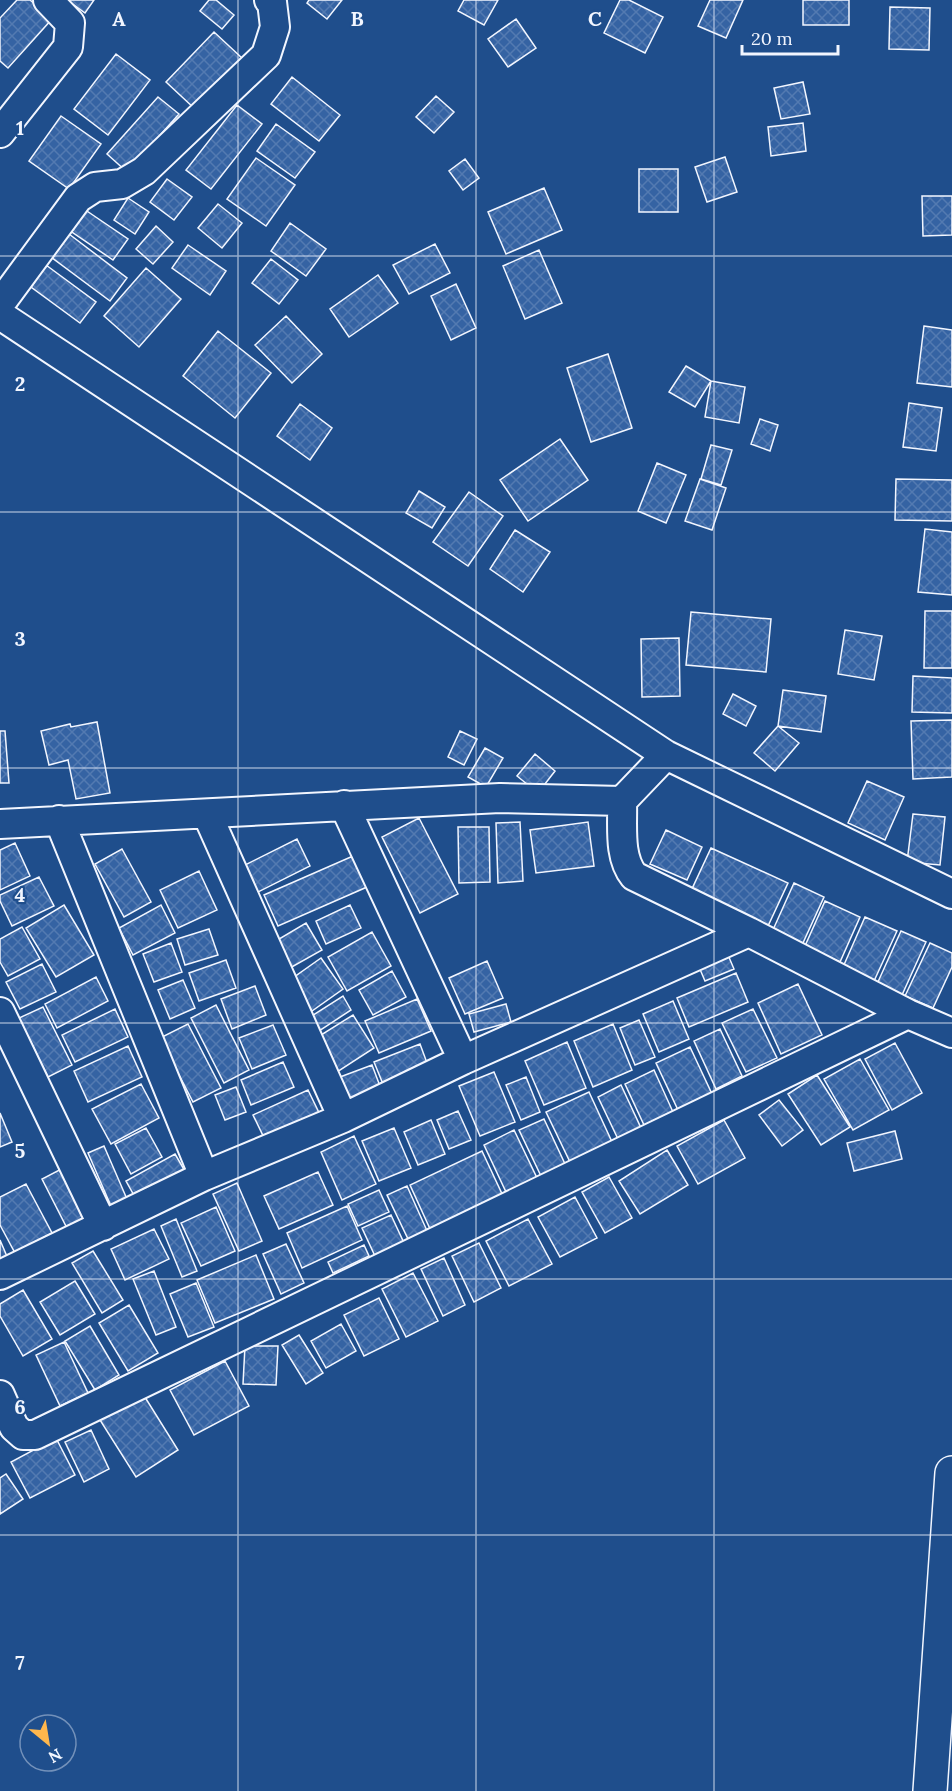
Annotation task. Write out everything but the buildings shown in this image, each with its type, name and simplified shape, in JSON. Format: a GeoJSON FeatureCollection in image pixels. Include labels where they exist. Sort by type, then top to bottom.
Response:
{"type":"FeatureCollection","features":[{"type":"Feature","properties":{"kind":"street"},"geometry":{"type":"LineString","coordinates":[[0,133],[68,47],[70,23],[48,0]]}},
{"type":"Feature","properties":{"kind":"street"},"geometry":{"type":"LineString","coordinates":[[0,304],[78,198],[95,187],[122,184],[144,171],[266,55],[274,27],[272,2],[269,0]]}},
{"type":"Feature","properties":{"kind":"street"},"geometry":{"type":"LineString","coordinates":[[0,315],[666,755],[952,894]]}},
{"type":"Feature","properties":{"kind":"street"},"geometry":{"type":"LineString","coordinates":[[666,755],[622,801],[623,851],[626,866],[634,876],[952,1034]]}},
{"type":"Feature","properties":{"kind":"street"},"geometry":{"type":"LineString","coordinates":[[0,824],[500,798],[622,801]]}},
{"type":"Feature","properties":{"kind":"street"},"geometry":{"type":"LineString","coordinates":[[344,805],[463,1060]]}},
{"type":"Feature","properties":{"kind":"street"},"geometry":{"type":"LineString","coordinates":[[207,814],[343,1118]]}},
{"type":"Feature","properties":{"kind":"street"},"geometry":{"type":"LineString","coordinates":[[59,820],[204,1176]]}},
{"type":"Feature","properties":{"kind":"street"},"geometry":{"type":"LineString","coordinates":[[0,1275],[204,1176],[343,1118],[463,1060],[749,932]]}},
{"type":"Feature","properties":{"kind":"street"},"geometry":{"type":"LineString","coordinates":[[0,1012],[103,1226]]}},
{"type":"Feature","properties":{"kind":"street"},"geometry":{"type":"LineString","coordinates":[[0,1395],[14,1427],[23,1435],[35,1435],[908,1014]]}},
{"type":"Feature","properties":{"kind":"street"},"geometry":{"type":"LineString","coordinates":[[930,1791],[952,1473]]}}]}
